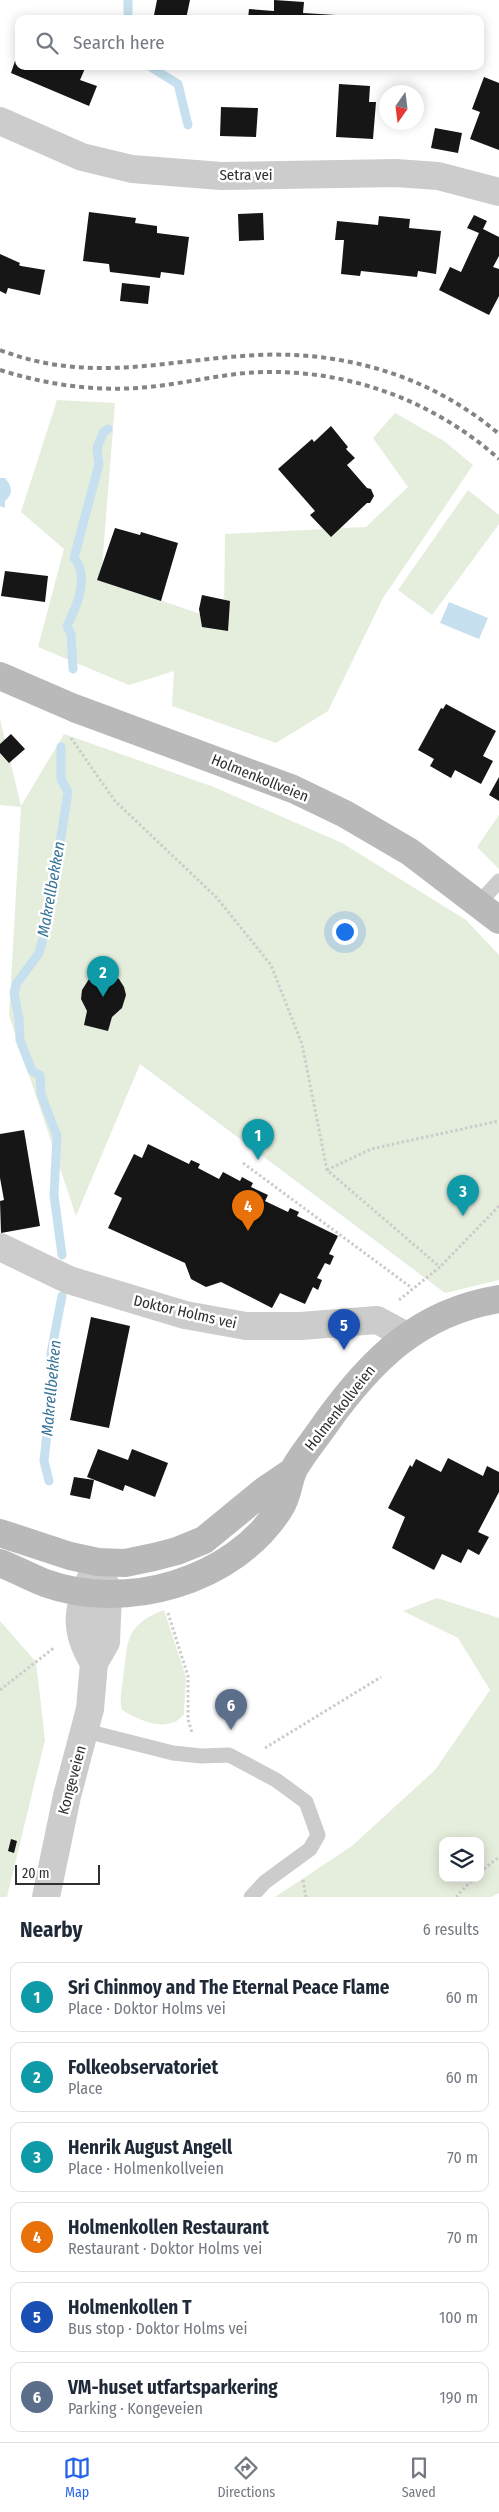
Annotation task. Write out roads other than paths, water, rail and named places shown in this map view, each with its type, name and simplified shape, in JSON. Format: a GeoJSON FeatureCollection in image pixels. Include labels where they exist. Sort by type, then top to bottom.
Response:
{"type":"FeatureCollection","features":[{"type":"Feature","properties":{"kind":"main road","name":"Holmenkollveien"},"geometry":{"type":"LineString","coordinates":[[0,676],[74,708],[293,790],[346,814],[410,852],[489,912]]}},
{"type":"Feature","properties":{"kind":"main road","name":"Holmenkollveien"},"geometry":{"type":"LineString","coordinates":[[0,1563],[46,1583],[97,1592],[134,1594],[167,1586],[198,1575],[230,1558],[260,1534],[282,1507],[293,1471],[366,1371],[407,1336],[438,1318],[464,1308],[499,1299]]}},
{"type":"Feature","properties":{"kind":"main road","name":"Holmenkollveien"},"geometry":{"type":"LineString","coordinates":[[0,1533],[70,1556],[98,1562],[125,1562],[144,1559],[177,1551],[204,1540],[265,1490],[293,1471]]}},
{"type":"Feature","properties":{"kind":"street","name":"Setra vei"},"geometry":{"type":"LineString","coordinates":[[0,121],[82,157],[132,169],[221,176],[396,173],[438,176],[499,192]]}},
{"type":"Feature","properties":{"kind":"street","name":"Doktor Holms vei"},"geometry":{"type":"LineString","coordinates":[[0,1247],[69,1280],[185,1315],[246,1326],[301,1326],[377,1320],[407,1336]]}},
{"type":"Feature","properties":{"kind":"street","name":"Kongeveien"},"geometry":{"type":"LineString","coordinates":[[46,1897],[67,1796],[86,1731],[93,1695],[94,1663],[83,1645],[80,1630],[97,1592],[98,1562]]}},
{"type":"Feature","properties":{"kind":"lane"},"geometry":{"type":"LineString","coordinates":[[489,912],[499,881]]}},
{"type":"Feature","properties":{"kind":"lane"},"geometry":{"type":"LineString","coordinates":[[86,1731],[172,1753],[197,1756],[229,1755],[276,1780],[306,1802],[318,1835],[310,1849],[265,1882],[251,1897]]}},
{"type":"Feature","properties":{"kind":"water"},"geometry":{"type":"Polygon","coordinates":[[[0,478],[5,478],[11,490],[10,496],[5,501],[5,508],[0,506],[0,478]]]}},
{"type":"Feature","properties":{"kind":"water"},"geometry":{"type":"Polygon","coordinates":[[[449,602],[488,618],[479,639],[440,623],[449,602]]]}},
{"type":"Feature","properties":{"kind":"waterway","name":"Makrellbekken"},"geometry":{"type":"LineString","coordinates":[[128,0],[128,15]]}},
{"type":"Feature","properties":{"kind":"waterway","name":"Makrellbekken"},"geometry":{"type":"LineString","coordinates":[[155,70],[178,84],[188,125]]}},
{"type":"Feature","properties":{"kind":"waterway","name":"Makrellbekken"},"geometry":{"type":"LineString","coordinates":[[73,669],[71,634],[67,626],[78,600],[81,582],[79,565],[74,558],[99,464],[97,448],[103,433],[108,429]]}},
{"type":"Feature","properties":{"kind":"waterway","name":"Makrellbekken"},"geometry":{"type":"LineString","coordinates":[[61,747],[61,779],[68,792],[49,899],[48,920],[39,953],[17,983],[14,993],[19,1019],[20,1040],[32,1071],[40,1075],[41,1094],[57,1136],[54,1195],[62,1255]]}},
{"type":"Feature","properties":{"kind":"waterway","name":"Makrellbekken"},"geometry":{"type":"LineString","coordinates":[[49,1481],[44,1461],[53,1392],[51,1353],[62,1296]]}},
{"type":"Feature","properties":{"kind":"railway"},"geometry":{"type":"LineString","coordinates":[[0,350],[34,360],[66,366],[98,368],[130,367],[259,355],[292,355],[356,363],[417,383],[446,397],[473,414],[499,434]]}},
{"type":"Feature","properties":{"kind":"railway"},"geometry":{"type":"LineString","coordinates":[[0,370],[58,384],[117,389],[157,386],[263,372],[327,377],[359,383],[419,405],[474,439],[499,459]]}},
{"type":"Feature","properties":{"kind":"place","name":"Folkeobservatoriet"},"geometry":{"type":"Point","coordinates":[103,997]}},
{"type":"Feature","properties":{"kind":"place","name":"Sri Chinmoy and The Eternal Peace Flame"},"geometry":{"type":"Point","coordinates":[258,1160]}},
{"type":"Feature","properties":{"kind":"place","name":"Henrik August Angell"},"geometry":{"type":"Point","coordinates":[463,1216]}},
{"type":"Feature","properties":{"kind":"place","name":"Holmenkollen Restaurant"},"geometry":{"type":"Point","coordinates":[248,1231]}},
{"type":"Feature","properties":{"kind":"place","name":"Holmenkollen T"},"geometry":{"type":"Point","coordinates":[344,1350]}},
{"type":"Feature","properties":{"kind":"place","name":"VM-huset utfartsparkering"},"geometry":{"type":"Point","coordinates":[231,1730]}}]}
